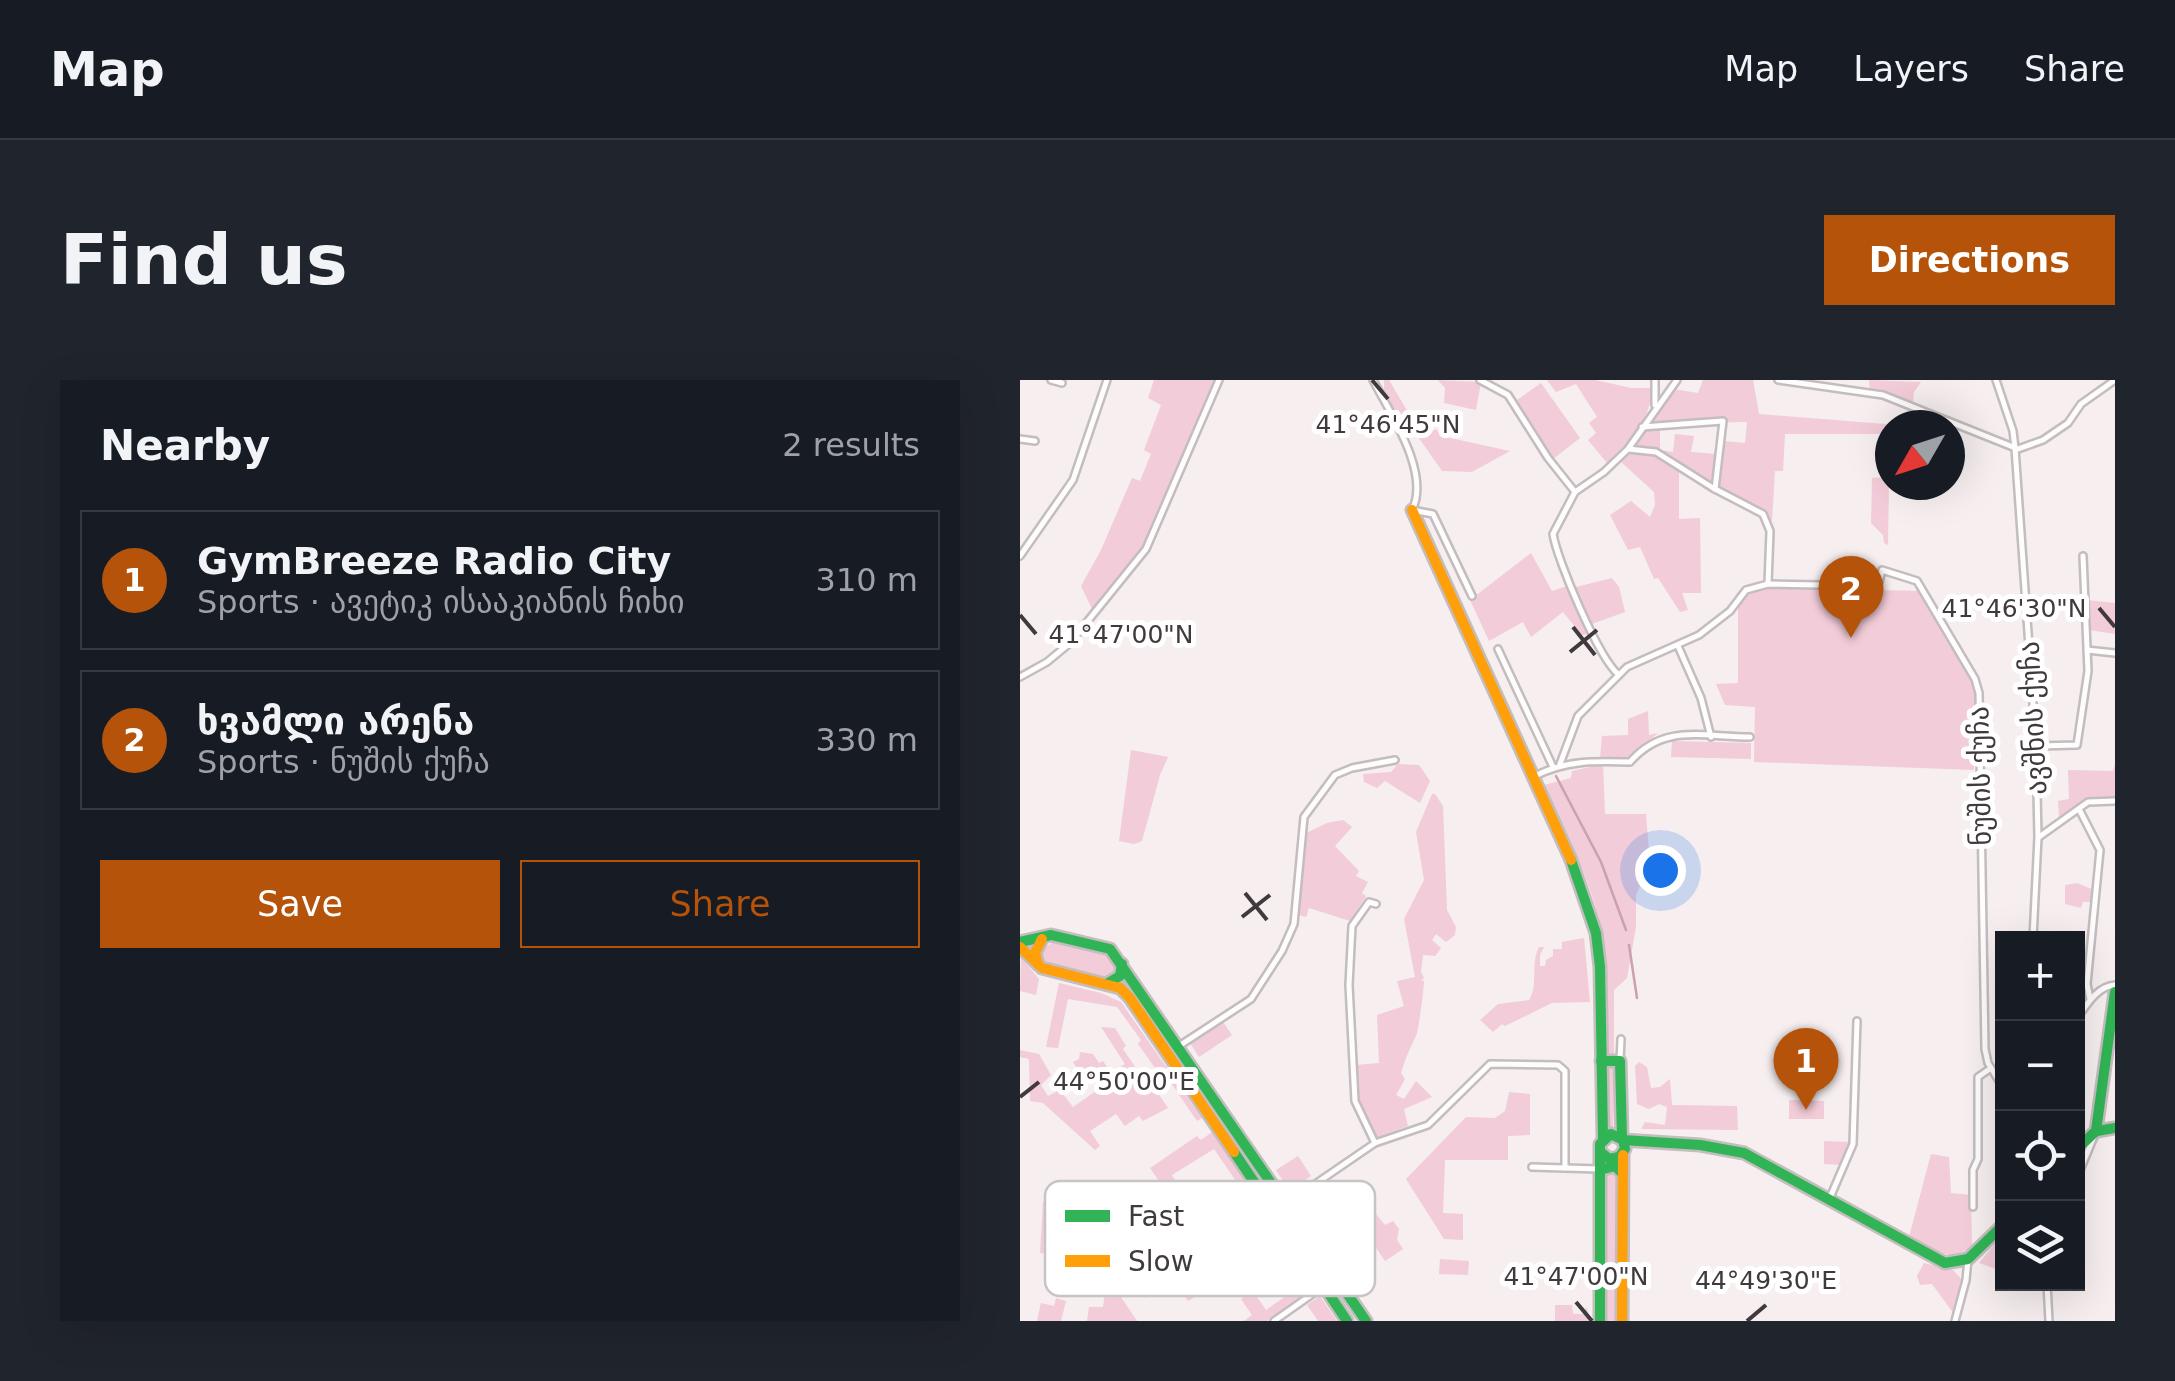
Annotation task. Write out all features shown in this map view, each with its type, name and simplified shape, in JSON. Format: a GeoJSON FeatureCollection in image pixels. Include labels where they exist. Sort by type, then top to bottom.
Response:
{"type":"FeatureCollection","features":[{"type":"Feature","properties":{"kind":"street"},"geometry":{"type":"LineString","coordinates":[[1051,380],[1062,383]]}},
{"type":"Feature","properties":{"kind":"street"},"geometry":{"type":"LineString","coordinates":[[1020,556],[1073,480],[1107,380]]}},
{"type":"Feature","properties":{"kind":"street"},"geometry":{"type":"LineString","coordinates":[[1020,677],[1047,662],[1070,642],[1146,549],[1219,380]]}},
{"type":"Feature","properties":{"kind":"street"},"geometry":{"type":"LineString","coordinates":[[1480,380],[1508,395],[1574,492]]}},
{"type":"Feature","properties":{"kind":"street"},"geometry":{"type":"LineString","coordinates":[[1655,380],[1655,408]]}},
{"type":"Feature","properties":{"kind":"street"},"geometry":{"type":"LineString","coordinates":[[1619,674],[1595,639],[1553,538],[1574,492],[1604,472],[1628,449],[1677,380]]}},
{"type":"Feature","properties":{"kind":"street"},"geometry":{"type":"LineString","coordinates":[[1778,380],[1896,399],[2015,448],[2046,438],[2068,423],[2080,404],[2115,380]]}},
{"type":"Feature","properties":{"kind":"street","name":"ავშნის ქუჩა"},"geometry":{"type":"LineString","coordinates":[[1996,380],[2015,448],[2036,746],[2038,837],[2033,931]]}},
{"type":"Feature","properties":{"kind":"street"},"geometry":{"type":"LineString","coordinates":[[1376,382],[1410,454],[1417,500],[1412,510]]}},
{"type":"Feature","properties":{"kind":"street"},"geometry":{"type":"LineString","coordinates":[[1642,427],[1723,421],[1715,489]]}},
{"type":"Feature","properties":{"kind":"street"},"geometry":{"type":"LineString","coordinates":[[1020,440],[1034,441]]}},
{"type":"Feature","properties":{"kind":"street"},"geometry":{"type":"LineString","coordinates":[[1560,764],[1578,716],[1619,674],[1634,663],[1678,646],[1730,611],[1746,590],[1768,584],[1768,522],[1763,514],[1656,452],[1628,449]]}},
{"type":"Feature","properties":{"kind":"street"},"geometry":{"type":"LineString","coordinates":[[1412,510],[1433,514],[1472,596]]}},
{"type":"Feature","properties":{"kind":"street"},"geometry":{"type":"LineString","coordinates":[[1412,510],[1570,855],[1596,933],[1603,1138],[1600,1321]]}},
{"type":"Feature","properties":{"kind":"street"},"geometry":{"type":"LineString","coordinates":[[2036,746],[2077,745],[2087,697],[2082,556]]}},
{"type":"Feature","properties":{"kind":"street","name":"ნუშის ქუჩა"},"geometry":{"type":"LineString","coordinates":[[1768,584],[1874,586],[1882,570],[1912,578],[1921,586],[1975,679],[1979,700],[1986,1049],[1995,1075]]}},
{"type":"Feature","properties":{"kind":"street"},"geometry":{"type":"LineString","coordinates":[[1678,646],[1701,698],[1711,736]]}},
{"type":"Feature","properties":{"kind":"street"},"geometry":{"type":"LineString","coordinates":[[1498,649],[1553,767]]}},
{"type":"Feature","properties":{"kind":"street"},"geometry":{"type":"LineString","coordinates":[[2087,650],[2115,653]]}},
{"type":"Feature","properties":{"kind":"street"},"geometry":{"type":"LineString","coordinates":[[1535,776],[1560,764],[1591,760],[1630,762],[1647,745],[1666,735],[1750,737]]}},
{"type":"Feature","properties":{"kind":"street"},"geometry":{"type":"LineString","coordinates":[[1179,1046],[1251,999],[1282,951],[1294,924],[1304,817],[1336,775],[1395,760]]}},
{"type":"Feature","properties":{"kind":"street"},"geometry":{"type":"LineString","coordinates":[[2038,837],[2088,802],[2115,802]]}},
{"type":"Feature","properties":{"kind":"street"},"geometry":{"type":"LineString","coordinates":[[2079,809],[2100,850],[2087,984],[2090,999]]}},
{"type":"Feature","properties":{"kind":"street"},"geometry":{"type":"LineString","coordinates":[[1374,1144],[1355,1101],[1349,952],[1354,920],[1369,902],[1376,904]]}},
{"type":"Feature","properties":{"kind":"street"},"geometry":{"type":"LineString","coordinates":[[1042,968],[1034,953],[1043,938],[1051,935]]}},
{"type":"Feature","properties":{"kind":"street"},"geometry":{"type":"LineString","coordinates":[[1253,1181],[1120,988],[1042,968],[1020,944],[1051,935],[1108,947],[1270,1181]]}},
{"type":"Feature","properties":{"kind":"street"},"geometry":{"type":"LineString","coordinates":[[1107,984],[1120,976],[1122,964]]}},
{"type":"Feature","properties":{"kind":"street"},"geometry":{"type":"LineString","coordinates":[[1126,995],[1128,989],[1138,986]]}},
{"type":"Feature","properties":{"kind":"street"},"geometry":{"type":"LineString","coordinates":[[2085,1006],[2107,986],[2115,988],[2096,1131],[2085,1158]]}},
{"type":"Feature","properties":{"kind":"street"},"geometry":{"type":"LineString","coordinates":[[1829,1200],[1853,1144],[1858,1021]]}},
{"type":"Feature","properties":{"kind":"street"},"geometry":{"type":"LineString","coordinates":[[1160,1042],[1170,1034]]}},
{"type":"Feature","properties":{"kind":"street"},"geometry":{"type":"LineString","coordinates":[[1621,1039],[1622,1321]]}},
{"type":"Feature","properties":{"kind":"street"},"geometry":{"type":"LineString","coordinates":[[1601,1062],[1620,1061]]}},
{"type":"Feature","properties":{"kind":"street"},"geometry":{"type":"LineString","coordinates":[[1320,1181],[1374,1144],[1428,1125],[1490,1064],[1558,1064],[1566,1070],[1565,1168]]}},
{"type":"Feature","properties":{"kind":"street"},"geometry":{"type":"LineString","coordinates":[[1973,1207],[1973,1170],[1978,1159],[1978,1077],[1991,1068]]}},
{"type":"Feature","properties":{"kind":"street"},"geometry":{"type":"LineString","coordinates":[[1212,1119],[1223,1112]]}},
{"type":"Feature","properties":{"kind":"street"},"geometry":{"type":"LineString","coordinates":[[2085,1141],[2096,1131],[2115,1128]]}},
{"type":"Feature","properties":{"kind":"street"},"geometry":{"type":"LineString","coordinates":[[1603,1138],[1611,1134],[1623,1146]]}},
{"type":"Feature","properties":{"kind":"street"},"geometry":{"type":"LineString","coordinates":[[1602,1153],[1610,1159],[1623,1146],[1652,1144],[1735,1150],[1936,1260],[1954,1263],[1968,1259],[1995,1233]]}},
{"type":"Feature","properties":{"kind":"street"},"geometry":{"type":"LineString","coordinates":[[1532,1168],[1600,1170],[1615,1166],[1622,1174]]}},
{"type":"Feature","properties":{"kind":"street"},"geometry":{"type":"LineString","coordinates":[[1600,1257],[1609,1262],[1622,1258]]}},
{"type":"Feature","properties":{"kind":"street"},"geometry":{"type":"LineString","coordinates":[[1955,1321],[1968,1259]]}},
{"type":"Feature","properties":{"kind":"street"},"geometry":{"type":"LineString","coordinates":[[2047,1291],[2049,1321]]}},
{"type":"Feature","properties":{"kind":"street"},"geometry":{"type":"LineString","coordinates":[[1274,1321],[1310,1296]]}},
{"type":"Feature","properties":{"kind":"street"},"geometry":{"type":"LineString","coordinates":[[1331,1296],[1347,1321]]}},
{"type":"Feature","properties":{"kind":"street"},"geometry":{"type":"LineString","coordinates":[[1349,1296],[1366,1321]]}},
{"type":"Feature","properties":{"kind":"shaded area"},"geometry":{"type":"Polygon","coordinates":[[[1154,380],[1216,380],[1143,549],[1093,611],[1081,586],[1132,478],[1140,481],[1151,454],[1144,450],[1161,405],[1148,398],[1154,380]]]}},
{"type":"Feature","properties":{"kind":"shaded area"},"geometry":{"type":"Polygon","coordinates":[[[1384,380],[1389,380],[1415,424],[1403,431],[1384,393],[1384,380]]]}},
{"type":"Feature","properties":{"kind":"shaded area"},"geometry":{"type":"Polygon","coordinates":[[[1438,380],[1481,382],[1476,410],[1444,403],[1445,388],[1438,380]]]}},
{"type":"Feature","properties":{"kind":"shaded area"},"geometry":{"type":"Polygon","coordinates":[[[1547,380],[1595,380],[1652,388],[1651,400],[1637,430],[1607,463],[1588,440],[1596,433],[1589,423],[1597,417],[1576,384],[1556,392],[1547,380]]]}},
{"type":"Feature","properties":{"kind":"shaded area"},"geometry":{"type":"Polygon","coordinates":[[[1703,380],[1753,380],[1759,414],[1875,423],[1875,434],[1785,434],[1783,471],[1775,471],[1772,521],[1755,506],[1717,488],[1723,441],[1745,443],[1747,422],[1645,424],[1673,389],[1698,393],[1703,380]]]}},
{"type":"Feature","properties":{"kind":"shaded area"},"geometry":{"type":"Polygon","coordinates":[[[1869,380],[1921,382],[1913,403],[1870,392],[1869,380]]]}},
{"type":"Feature","properties":{"kind":"shaded area"},"geometry":{"type":"Polygon","coordinates":[[[1541,383],[1580,438],[1553,459],[1517,400],[1541,383]]]}},
{"type":"Feature","properties":{"kind":"shaded area"},"geometry":{"type":"Polygon","coordinates":[[[1660,426],[1660,450],[1673,452],[1675,434],[1694,436],[1691,452],[1717,454],[1713,482],[1709,484],[1669,456],[1634,446],[1642,429],[1660,426]]]}},
{"type":"Feature","properties":{"kind":"shaded area"},"geometry":{"type":"Polygon","coordinates":[[[1436,429],[1441,436],[1510,451],[1472,472],[1442,471],[1419,438],[1436,429]]]}},
{"type":"Feature","properties":{"kind":"shaded area"},"geometry":{"type":"Polygon","coordinates":[[[1635,451],[1655,453],[1679,468],[1679,519],[1700,518],[1701,593],[1682,593],[1688,610],[1680,612],[1658,578],[1654,579],[1640,547],[1628,550],[1610,515],[1631,501],[1650,517],[1655,505],[1654,492],[1620,461],[1635,451]]]}},
{"type":"Feature","properties":{"kind":"shaded area"},"geometry":{"type":"Polygon","coordinates":[[[1872,478],[1875,500],[1889,500],[1888,545],[1871,523],[1872,478]]]}},
{"type":"Feature","properties":{"kind":"shaded area"},"geometry":{"type":"Polygon","coordinates":[[[1531,553],[1552,591],[1570,585],[1591,634],[1582,635],[1563,612],[1531,637],[1523,622],[1489,641],[1470,600],[1531,553]]]}},
{"type":"Feature","properties":{"kind":"shaded area"},"geometry":{"type":"Polygon","coordinates":[[[1612,578],[1619,587],[1625,612],[1592,624],[1576,587],[1612,578]]]}},
{"type":"Feature","properties":{"kind":"shaded area"},"geometry":{"type":"Polygon","coordinates":[[[1757,587],[1920,591],[1975,685],[1974,770],[1754,762],[1755,707],[1725,705],[1716,684],[1738,683],[1738,605],[1757,587]]]}},
{"type":"Feature","properties":{"kind":"shaded area"},"geometry":{"type":"Polygon","coordinates":[[[2087,600],[2115,603],[2115,634],[2089,630],[2087,600]]]}},
{"type":"Feature","properties":{"kind":"shaded area"},"geometry":{"type":"Polygon","coordinates":[[[1648,711],[1649,735],[1658,733],[1630,758],[1600,758],[1602,736],[1628,735],[1628,719],[1648,711]]]}},
{"type":"Feature","properties":{"kind":"shaded area"},"geometry":{"type":"Polygon","coordinates":[[[1672,741],[1751,743],[1751,759],[1671,757],[1672,741]]]}},
{"type":"Feature","properties":{"kind":"shaded area"},"geometry":{"type":"Polygon","coordinates":[[[1131,750],[1168,757],[1142,841],[1134,844],[1119,841],[1131,750]]]}},
{"type":"Feature","properties":{"kind":"shaded area"},"geometry":{"type":"Polygon","coordinates":[[[1398,764],[1419,765],[1430,781],[1420,803],[1385,781],[1377,788],[1364,782],[1363,774],[1391,772],[1398,764]]]}},
{"type":"Feature","properties":{"kind":"shaded area"},"geometry":{"type":"Polygon","coordinates":[[[1603,764],[1605,814],[1646,814],[1650,864],[1636,895],[1636,927],[1627,978],[1614,990],[1614,1055],[1610,1057],[1606,1055],[1607,972],[1600,924],[1580,863],[1544,785],[1571,778],[1572,771],[1603,764]]]}},
{"type":"Feature","properties":{"kind":"shaded area"},"geometry":{"type":"Polygon","coordinates":[[[2115,764],[2115,799],[2089,800],[2059,817],[2058,801],[2069,799],[2068,770],[2113,771],[2115,764]]]}},
{"type":"Feature","properties":{"kind":"shaded area"},"geometry":{"type":"Polygon","coordinates":[[[1432,794],[1443,806],[1447,910],[1456,927],[1455,935],[1446,942],[1436,934],[1432,940],[1441,948],[1435,956],[1423,955],[1419,1025],[1401,1073],[1405,1079],[1396,1095],[1404,1099],[1416,1081],[1432,1097],[1404,1109],[1408,1126],[1375,1138],[1358,1101],[1356,1065],[1379,1063],[1377,1015],[1404,1006],[1397,981],[1415,977],[1404,919],[1424,880],[1416,832],[1432,794]]]}},
{"type":"Feature","properties":{"kind":"shaded area"},"geometry":{"type":"Polygon","coordinates":[[[1343,820],[1352,827],[1335,846],[1359,871],[1356,876],[1368,882],[1362,893],[1366,896],[1350,921],[1309,908],[1306,917],[1299,915],[1306,833],[1343,820]]]}},
{"type":"Feature","properties":{"kind":"shaded area"},"geometry":{"type":"Polygon","coordinates":[[[2077,883],[2094,890],[2092,902],[2083,902],[2081,908],[2065,904],[2065,885],[2077,883]]]}},
{"type":"Feature","properties":{"kind":"shaded area"},"geometry":{"type":"Polygon","coordinates":[[[1584,938],[1590,1002],[1552,1003],[1505,1026],[1502,1024],[1493,1032],[1480,1020],[1498,1004],[1529,1000],[1539,947],[1544,947],[1540,966],[1545,966],[1553,949],[1562,949],[1562,942],[1584,938]]]}},
{"type":"Feature","properties":{"kind":"shaded area"},"geometry":{"type":"Polygon","coordinates":[[[1055,941],[1100,950],[1114,961],[1119,975],[1112,980],[1053,969],[1038,951],[1055,941]]]}},
{"type":"Feature","properties":{"kind":"shaded area"},"geometry":{"type":"Polygon","coordinates":[[[1021,957],[1039,979],[1036,995],[1020,991],[1021,957]]]}},
{"type":"Feature","properties":{"kind":"shaded area"},"geometry":{"type":"Polygon","coordinates":[[[1059,983],[1121,1002],[1202,1118],[1197,1121],[1165,1074],[1160,1075],[1117,1007],[1068,999],[1058,1048],[1046,1047],[1059,983]]]}},
{"type":"Feature","properties":{"kind":"shaded area"},"geometry":{"type":"Polygon","coordinates":[[[1223,1022],[1232,1035],[1199,1057],[1190,1043],[1223,1022]]]}},
{"type":"Feature","properties":{"kind":"shaded area"},"geometry":{"type":"Polygon","coordinates":[[[1101,1027],[1115,1028],[1126,1046],[1123,1049],[1168,1108],[1143,1121],[1139,1116],[1125,1126],[1116,1114],[1090,1131],[1100,1146],[1095,1150],[1043,1103],[1030,1101],[1029,1059],[1020,1057],[1020,1050],[1039,1054],[1051,1075],[1041,1085],[1048,1096],[1060,1090],[1073,1107],[1099,1089],[1088,1074],[1082,1077],[1073,1062],[1079,1059],[1080,1052],[1093,1054],[1111,1073],[1125,1064],[1101,1027]]]}},
{"type":"Feature","properties":{"kind":"shaded area"},"geometry":{"type":"Polygon","coordinates":[[[1639,1062],[1647,1067],[1651,1088],[1670,1079],[1672,1105],[1737,1106],[1738,1130],[1641,1129],[1645,1122],[1665,1125],[1667,1107],[1659,1104],[1649,1109],[1637,1104],[1635,1066],[1639,1062]]]}},
{"type":"Feature","properties":{"kind":"shaded area"},"geometry":{"type":"Polygon","coordinates":[[[1607,1068],[1615,1068],[1613,1131],[1607,1129],[1607,1068]]]}},
{"type":"Feature","properties":{"kind":"shaded area"},"geometry":{"type":"Polygon","coordinates":[[[1509,1092],[1530,1094],[1530,1135],[1508,1136],[1508,1160],[1445,1160],[1443,1213],[1463,1214],[1463,1240],[1444,1239],[1406,1179],[1466,1117],[1495,1118],[1505,1111],[1509,1092]]]}},
{"type":"Feature","properties":{"kind":"shaded area"},"geometry":{"type":"Polygon","coordinates":[[[1789,1100],[1824,1101],[1824,1119],[1789,1119],[1789,1100]]]}},
{"type":"Feature","properties":{"kind":"shaded area"},"geometry":{"type":"Polygon","coordinates":[[[1223,1118],[1265,1181],[1261,1181],[1219,1121],[1223,1118]]]}},
{"type":"Feature","properties":{"kind":"shaded area"},"geometry":{"type":"Polygon","coordinates":[[[1212,1132],[1245,1181],[1236,1181],[1214,1149],[1172,1175],[1175,1181],[1159,1181],[1150,1168],[1197,1136],[1201,1140],[1212,1132]]]}},
{"type":"Feature","properties":{"kind":"shaded area"},"geometry":{"type":"Polygon","coordinates":[[[1824,1141],[1849,1142],[1843,1165],[1824,1164],[1824,1141]]]}},
{"type":"Feature","properties":{"kind":"shaded area"},"geometry":{"type":"Polygon","coordinates":[[[1931,1154],[1949,1157],[1951,1193],[1971,1195],[1972,1246],[1964,1252],[1940,1253],[1909,1237],[1931,1154]]]}},
{"type":"Feature","properties":{"kind":"shaded area"},"geometry":{"type":"Polygon","coordinates":[[[1298,1156],[1311,1176],[1303,1181],[1283,1181],[1276,1170],[1298,1156]]]}},
{"type":"Feature","properties":{"kind":"shaded area"},"geometry":{"type":"Polygon","coordinates":[[[1613,1167],[1618,1171],[1617,1321],[1606,1321],[1607,1171],[1613,1167]]]}},
{"type":"Feature","properties":{"kind":"shaded area"},"geometry":{"type":"Polygon","coordinates":[[[1043,1202],[1045,1202],[1045,1253],[1040,1253],[1043,1202]]]}},
{"type":"Feature","properties":{"kind":"shaded area"},"geometry":{"type":"Polygon","coordinates":[[[1375,1213],[1385,1225],[1393,1221],[1399,1229],[1397,1240],[1403,1249],[1385,1261],[1375,1246],[1375,1213]]]}},
{"type":"Feature","properties":{"kind":"shaded area"},"geometry":{"type":"Polygon","coordinates":[[[1995,1244],[1995,1269],[1979,1263],[1995,1244]]]}},
{"type":"Feature","properties":{"kind":"shaded area"},"geometry":{"type":"Polygon","coordinates":[[[1440,1259],[1469,1261],[1468,1275],[1439,1274],[1440,1259]]]}},
{"type":"Feature","properties":{"kind":"shaded area"},"geometry":{"type":"Polygon","coordinates":[[[1924,1263],[1953,1270],[1961,1279],[1954,1314],[1932,1284],[1920,1285],[1917,1276],[1924,1263]]]}},
{"type":"Feature","properties":{"kind":"shaded area"},"geometry":{"type":"Polygon","coordinates":[[[1105,1296],[1120,1296],[1137,1321],[1087,1321],[1089,1307],[1103,1307],[1105,1296]]]}},
{"type":"Feature","properties":{"kind":"shaded area"},"geometry":{"type":"Polygon","coordinates":[[[1256,1296],[1266,1310],[1286,1296],[1303,1296],[1267,1321],[1244,1321],[1252,1315],[1241,1299],[1256,1296]]]}},
{"type":"Feature","properties":{"kind":"shaded area"},"geometry":{"type":"Polygon","coordinates":[[[1320,1296],[1337,1321],[1318,1321],[1307,1305],[1320,1296]]]}},
{"type":"Feature","properties":{"kind":"shaded area"},"geometry":{"type":"Polygon","coordinates":[[[1056,1298],[1066,1301],[1061,1321],[1037,1321],[1041,1303],[1054,1306],[1056,1298]]]}},
{"type":"Feature","properties":{"kind":"shaded area"},"geometry":{"type":"Polygon","coordinates":[[[1555,1305],[1572,1305],[1573,1314],[1583,1314],[1587,1307],[1589,1321],[1555,1321],[1555,1305]]]}},
{"type":"Feature","properties":{"kind":"waterway"},"geometry":{"type":"LineString","coordinates":[[1556,776],[1601,862],[1626,930]]}},
{"type":"Feature","properties":{"kind":"waterway"},"geometry":{"type":"LineString","coordinates":[[1629,945],[1637,998]]}},
{"type":"Feature","properties":{"kind":"traffic: fast"},"geometry":{"type":"LineString","coordinates":[[1571,860],[1596,933],[1600,967],[1603,1138]]}},
{"type":"Feature","properties":{"kind":"traffic: fast"},"geometry":{"type":"LineString","coordinates":[[1020,942],[1051,935],[1110,949],[1270,1181]]}},
{"type":"Feature","properties":{"kind":"traffic: fast"},"geometry":{"type":"LineString","coordinates":[[1108,983],[1120,976],[1122,964]]}},
{"type":"Feature","properties":{"kind":"traffic: fast"},"geometry":{"type":"LineString","coordinates":[[2085,1141],[2096,1131],[2115,992]]}},
{"type":"Feature","properties":{"kind":"traffic: fast"},"geometry":{"type":"LineString","coordinates":[[1601,1061],[1620,1061],[1622,1138]]}},
{"type":"Feature","properties":{"kind":"traffic: fast"},"geometry":{"type":"LineString","coordinates":[[2097,1131],[2115,1128]]}},
{"type":"Feature","properties":{"kind":"traffic: fast"},"geometry":{"type":"LineString","coordinates":[[1600,1321],[1600,1144],[1611,1134],[1623,1140],[1625,1149],[1619,1157],[1609,1159],[1602,1153]]}},
{"type":"Feature","properties":{"kind":"traffic: fast"},"geometry":{"type":"LineString","coordinates":[[1623,1140],[1700,1145],[1744,1153],[1945,1263],[1968,1259],[1995,1233]]}},
{"type":"Feature","properties":{"kind":"traffic: fast"},"geometry":{"type":"LineString","coordinates":[[1234,1152],[1253,1181]]}},
{"type":"Feature","properties":{"kind":"traffic: fast"},"geometry":{"type":"LineString","coordinates":[[1600,1170],[1615,1166],[1622,1173]]}},
{"type":"Feature","properties":{"kind":"traffic: fast"},"geometry":{"type":"LineString","coordinates":[[1330,1296],[1347,1321]]}},
{"type":"Feature","properties":{"kind":"traffic: fast"},"geometry":{"type":"LineString","coordinates":[[1349,1296],[1366,1321]]}},
{"type":"Feature","properties":{"kind":"traffic: slow"},"geometry":{"type":"LineString","coordinates":[[1412,510],[1571,860]]}},
{"type":"Feature","properties":{"kind":"traffic: slow"},"geometry":{"type":"LineString","coordinates":[[1038,964],[1035,953],[1042,939]]}},
{"type":"Feature","properties":{"kind":"traffic: slow"},"geometry":{"type":"LineString","coordinates":[[1020,947],[1042,968],[1120,988],[1234,1152]]}},
{"type":"Feature","properties":{"kind":"traffic: slow"},"geometry":{"type":"LineString","coordinates":[[1622,1321],[1623,1155]]}},
{"type":"Feature","properties":{"kind":"place","name":"ხვამლი არენა"},"geometry":{"type":"Point","coordinates":[1851,638]}},
{"type":"Feature","properties":{"kind":"place","name":"GymBreeze Radio City"},"geometry":{"type":"Point","coordinates":[1806,1110]}}]}
